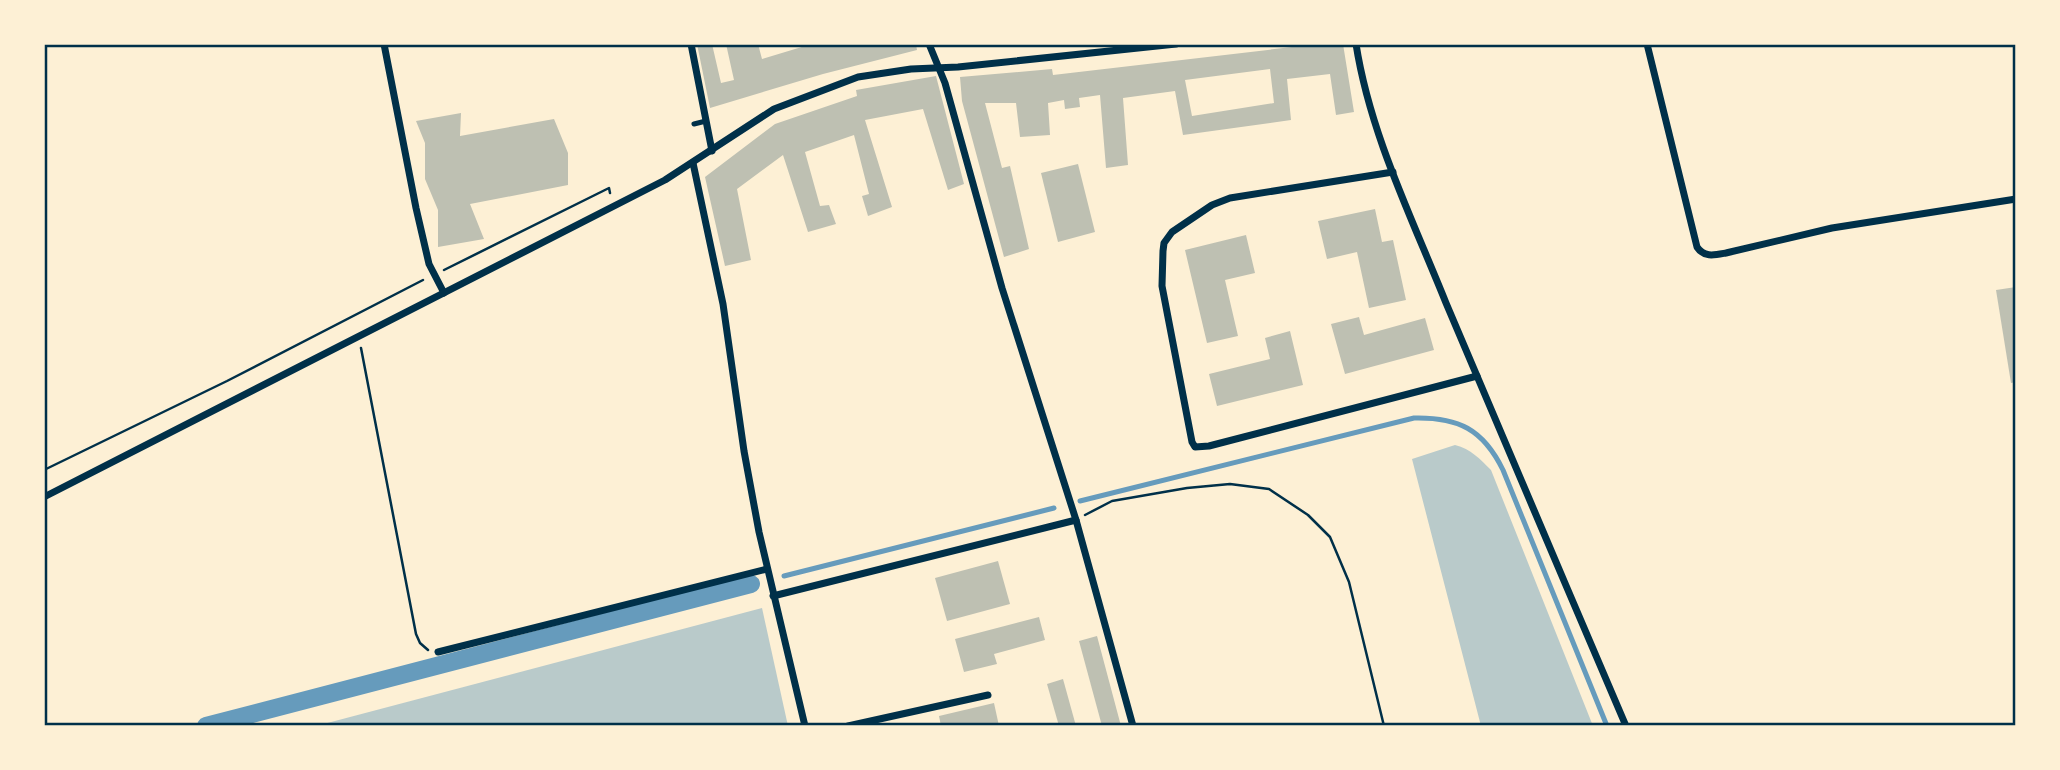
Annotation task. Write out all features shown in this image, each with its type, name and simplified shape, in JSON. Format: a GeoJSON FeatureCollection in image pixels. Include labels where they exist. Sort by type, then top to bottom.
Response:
{"type":"FeatureCollection","features":[{"type":"Feature","properties":{"kind":"street"},"geometry":{"type":"LineString","coordinates":[[384,44],[429,264],[444,293]]}},
{"type":"Feature","properties":{"kind":"street"},"geometry":{"type":"LineString","coordinates":[[691,44],[712,151]]}},
{"type":"Feature","properties":{"kind":"street"},"geometry":{"type":"LineString","coordinates":[[929,44],[945,83],[1002,288],[1076,520],[1133,726]]}},
{"type":"Feature","properties":{"kind":"street"},"geometry":{"type":"LineString","coordinates":[[44,497],[654,186],[694,163],[774,109],[858,78],[897,71],[1174,44]]}},
{"type":"Feature","properties":{"kind":"street"},"geometry":{"type":"LineString","coordinates":[[1356,44],[1362,82],[1393,172],[1626,726]]}},
{"type":"Feature","properties":{"kind":"street"},"geometry":{"type":"LineString","coordinates":[[1647,44],[1697,247],[1703,253],[1726,254],[1832,228],[2016,199]]}},
{"type":"Feature","properties":{"kind":"street"},"geometry":{"type":"LineString","coordinates":[[694,124],[706,121]]}},
{"type":"Feature","properties":{"kind":"street"},"geometry":{"type":"LineString","coordinates":[[694,163],[723,304],[744,451],[767,569],[805,726]]}},
{"type":"Feature","properties":{"kind":"street"},"geometry":{"type":"LineString","coordinates":[[1393,172],[1230,198],[1212,205],[1172,232],[1164,243],[1161,275],[1192,442],[1195,447],[1209,446],[1477,376]]}},
{"type":"Feature","properties":{"kind":"street"},"geometry":{"type":"LineString","coordinates":[[773,596],[1076,520]]}},
{"type":"Feature","properties":{"kind":"street"},"geometry":{"type":"LineString","coordinates":[[438,652],[767,569]]}},
{"type":"Feature","properties":{"kind":"street"},"geometry":{"type":"LineString","coordinates":[[848,726],[988,695]]}},
{"type":"Feature","properties":{"kind":"path"},"geometry":{"type":"LineString","coordinates":[[44,470],[609,188]]}},
{"type":"Feature","properties":{"kind":"path"},"geometry":{"type":"LineString","coordinates":[[359,338],[416,634],[424,647],[438,652]]}},
{"type":"Feature","properties":{"kind":"path"},"geometry":{"type":"LineString","coordinates":[[1076,520],[1112,501],[1209,485],[1249,485],[1269,489],[1280,495],[1319,524],[1337,552],[1349,582],[1384,726]]}},
{"type":"Feature","properties":{"kind":"shaded area"},"geometry":{"type":"Polygon","coordinates":[[[1455,445],[1471,452],[1491,470],[1593,726],[1481,726],[1412,459],[1455,445]]]}},
{"type":"Feature","properties":{"kind":"shaded area"},"geometry":{"type":"Polygon","coordinates":[[[762,608],[788,726],[316,726],[762,608]]]}},
{"type":"Feature","properties":{"kind":"building"},"geometry":{"type":"Polygon","coordinates":[[[697,44],[712,44],[721,83],[734,80],[726,44],[758,44],[762,59],[805,46],[804,44],[916,44],[917,50],[823,74],[710,108],[697,44]]]}},
{"type":"Feature","properties":{"kind":"building"},"geometry":{"type":"Polygon","coordinates":[[[1318,44],[1343,44],[1354,112],[1336,115],[1330,74],[1287,79],[1291,120],[1183,135],[1175,91],[1123,98],[1128,165],[1106,168],[1100,95],[1079,98],[1080,107],[1065,109],[1064,100],[1048,103],[1050,135],[1020,137],[1016,103],[985,103],[1002,168],[1010,166],[1029,249],[1004,257],[962,101],[960,77],[1052,69],[1053,75],[1318,44]],[[1270,69],[1185,80],[1192,116],[1274,103],[1270,69]]]}},
{"type":"Feature","properties":{"kind":"building"},"geometry":{"type":"Polygon","coordinates":[[[936,76],[964,184],[948,190],[923,109],[865,120],[892,207],[868,216],[862,196],[869,194],[854,135],[805,152],[820,206],[829,205],[836,224],[808,232],[783,155],[737,189],[751,260],[725,266],[705,177],[775,124],[857,96],[856,90],[936,76]]]}},
{"type":"Feature","properties":{"kind":"building"},"geometry":{"type":"Polygon","coordinates":[[[461,113],[460,136],[554,119],[568,153],[568,185],[470,204],[484,239],[438,247],[438,210],[425,179],[425,143],[416,121],[461,113]]]}},
{"type":"Feature","properties":{"kind":"building"},"geometry":{"type":"Polygon","coordinates":[[[1078,164],[1095,232],[1058,242],[1041,173],[1078,164]]]}},
{"type":"Feature","properties":{"kind":"building"},"geometry":{"type":"Polygon","coordinates":[[[1375,209],[1382,242],[1393,240],[1406,300],[1369,308],[1357,252],[1327,259],[1318,221],[1375,209]]]}},
{"type":"Feature","properties":{"kind":"building"},"geometry":{"type":"Polygon","coordinates":[[[1246,235],[1255,273],[1225,280],[1238,336],[1207,343],[1185,250],[1246,235]]]}},
{"type":"Feature","properties":{"kind":"building"},"geometry":{"type":"Polygon","coordinates":[[[2016,287],[2016,382],[2011,383],[1996,290],[2016,287]]]}},
{"type":"Feature","properties":{"kind":"building"},"geometry":{"type":"Polygon","coordinates":[[[1359,317],[1364,335],[1425,318],[1434,350],[1345,374],[1331,324],[1359,317]]]}},
{"type":"Feature","properties":{"kind":"building"},"geometry":{"type":"Polygon","coordinates":[[[1290,331],[1303,385],[1217,406],[1209,374],[1270,359],[1265,338],[1290,331]]]}},
{"type":"Feature","properties":{"kind":"building"},"geometry":{"type":"Polygon","coordinates":[[[998,561],[1010,604],[947,621],[935,578],[998,561]]]}},
{"type":"Feature","properties":{"kind":"building"},"geometry":{"type":"Polygon","coordinates":[[[1039,617],[1045,640],[994,654],[997,664],[964,672],[955,639],[1039,617]]]}},
{"type":"Feature","properties":{"kind":"building"},"geometry":{"type":"Polygon","coordinates":[[[1097,636],[1121,726],[1102,726],[1079,641],[1097,636]]]}},
{"type":"Feature","properties":{"kind":"building"},"geometry":{"type":"Polygon","coordinates":[[[1063,679],[1076,726],[1059,726],[1047,684],[1063,679]]]}},
{"type":"Feature","properties":{"kind":"building"},"geometry":{"type":"Polygon","coordinates":[[[994,703],[999,726],[941,726],[939,716],[994,703]]]}},
{"type":"Feature","properties":{"kind":"waterway"},"geometry":{"type":"LineString","coordinates":[[1080,501],[1414,418],[1444,420],[1468,428],[1487,444],[1503,470],[1607,726]]}},
{"type":"Feature","properties":{"kind":"waterway"},"geometry":{"type":"LineString","coordinates":[[784,576],[1054,508]]}},
{"type":"Feature","properties":{"kind":"waterway"},"geometry":{"type":"LineString","coordinates":[[206,726],[751,584]]}}]}
